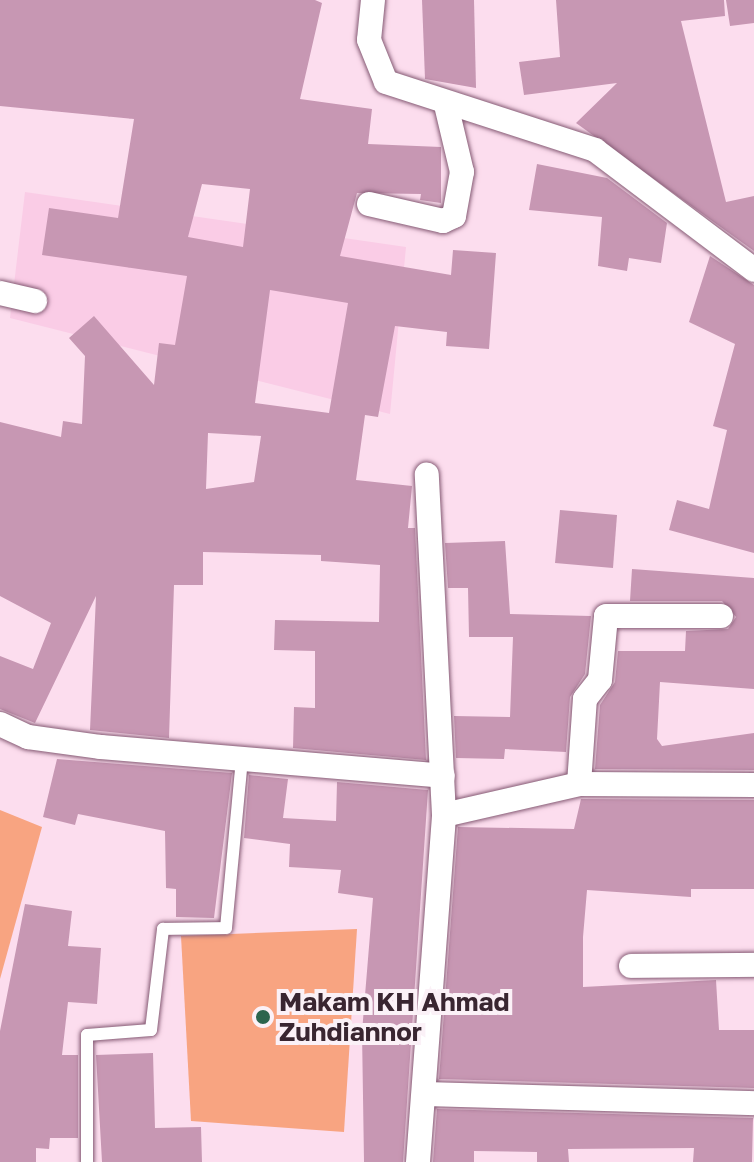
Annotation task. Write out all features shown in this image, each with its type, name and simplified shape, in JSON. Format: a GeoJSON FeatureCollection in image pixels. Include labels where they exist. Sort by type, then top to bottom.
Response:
{"type":"FeatureCollection","features":[{"type":"Feature","properties":{"kind":"street"},"geometry":{"type":"LineString","coordinates":[[373,0],[369,40],[386,82],[446,105],[595,150],[754,270]]}},
{"type":"Feature","properties":{"kind":"street"},"geometry":{"type":"LineString","coordinates":[[369,204],[443,221],[454,216],[462,172],[446,105]]}},
{"type":"Feature","properties":{"kind":"street"},"geometry":{"type":"LineString","coordinates":[[0,293],[35,301]]}},
{"type":"Feature","properties":{"kind":"street"},"geometry":{"type":"LineString","coordinates":[[418,1162],[428,1094],[444,815],[427,474]]}},
{"type":"Feature","properties":{"kind":"street"},"geometry":{"type":"LineString","coordinates":[[579,784],[585,699],[600,680],[606,616],[721,616]]}},
{"type":"Feature","properties":{"kind":"street"},"geometry":{"type":"LineString","coordinates":[[0,724],[28,737],[443,776]]}},
{"type":"Feature","properties":{"kind":"street"},"geometry":{"type":"LineString","coordinates":[[444,815],[579,784],[754,785]]}},
{"type":"Feature","properties":{"kind":"street"},"geometry":{"type":"LineString","coordinates":[[631,966],[754,965]]}},
{"type":"Feature","properties":{"kind":"street"},"geometry":{"type":"LineString","coordinates":[[428,1094],[754,1103]]}},
{"type":"Feature","properties":{"kind":"lane"},"geometry":{"type":"LineString","coordinates":[[87,1162],[87,1035],[151,1030],[163,929],[226,928],[242,758]]}},
{"type":"Feature","properties":{"kind":"shaded area"},"geometry":{"type":"Polygon","coordinates":[[[25,192],[406,247],[390,414],[10,318],[25,192]]]}},
{"type":"Feature","properties":{"kind":"shaded area"},"geometry":{"type":"Polygon","coordinates":[[[0,810],[42,827],[0,979],[0,810]]]}},
{"type":"Feature","properties":{"kind":"shaded area"},"geometry":{"type":"Polygon","coordinates":[[[357,929],[344,1132],[191,1121],[181,936],[357,929]]]}},
{"type":"Feature","properties":{"kind":"building"},"geometry":{"type":"Polygon","coordinates":[[[0,0],[315,0],[322,3],[300,99],[372,109],[368,144],[441,147],[441,203],[420,200],[421,194],[357,193],[340,256],[451,275],[453,250],[496,253],[489,349],[446,346],[447,332],[395,326],[378,417],[365,415],[356,480],[412,486],[408,528],[415,528],[426,760],[293,748],[294,707],[315,708],[315,651],[274,650],[275,620],[379,622],[380,565],[321,561],[321,555],[203,552],[203,585],[174,585],[169,738],[90,730],[96,596],[35,723],[0,709],[0,656],[33,669],[51,623],[0,596],[0,422],[61,437],[63,421],[82,424],[85,356],[69,338],[94,316],[154,385],[159,343],[175,345],[187,276],[42,255],[49,208],[118,218],[134,119],[0,106],[0,0]],[[202,184],[188,237],[243,247],[250,189],[202,184]],[[270,290],[255,403],[329,413],[348,303],[270,290]],[[208,433],[206,489],[254,482],[261,436],[208,433]]]}},
{"type":"Feature","properties":{"kind":"building"},"geometry":{"type":"Polygon","coordinates":[[[422,0],[474,0],[476,88],[425,79],[422,0]]]}},
{"type":"Feature","properties":{"kind":"building"},"geometry":{"type":"Polygon","coordinates":[[[556,0],[724,0],[725,16],[681,21],[726,202],[754,196],[754,251],[576,123],[617,83],[524,95],[519,62],[560,57],[556,0]]]}},
{"type":"Feature","properties":{"kind":"building"},"geometry":{"type":"Polygon","coordinates":[[[726,0],[754,0],[754,23],[730,26],[726,0]]]}},
{"type":"Feature","properties":{"kind":"building"},"geometry":{"type":"Polygon","coordinates":[[[537,164],[607,178],[667,223],[661,263],[629,258],[627,271],[598,266],[602,217],[529,210],[537,164]]]}},
{"type":"Feature","properties":{"kind":"building"},"geometry":{"type":"Polygon","coordinates":[[[710,256],[754,285],[754,553],[669,530],[677,500],[709,509],[727,430],[713,426],[735,344],[689,322],[710,256]]]}},
{"type":"Feature","properties":{"kind":"building"},"geometry":{"type":"Polygon","coordinates":[[[560,510],[617,515],[613,568],[555,563],[560,510]]]}},
{"type":"Feature","properties":{"kind":"building"},"geometry":{"type":"Polygon","coordinates":[[[505,541],[510,614],[591,616],[585,674],[570,697],[566,752],[505,749],[504,759],[456,758],[454,716],[510,717],[513,637],[469,637],[468,588],[448,588],[445,543],[505,541]]]}},
{"type":"Feature","properties":{"kind":"building"},"geometry":{"type":"Polygon","coordinates":[[[632,569],[754,578],[754,689],[660,682],[657,739],[662,746],[754,733],[754,770],[595,769],[600,705],[615,682],[618,651],[685,651],[686,631],[728,629],[736,617],[722,601],[630,601],[632,569]]]}},
{"type":"Feature","properties":{"kind":"building"},"geometry":{"type":"Polygon","coordinates":[[[57,759],[232,773],[214,918],[176,917],[176,889],[166,888],[165,831],[78,814],[75,825],[43,817],[57,759]]]}},
{"type":"Feature","properties":{"kind":"building"},"geometry":{"type":"Polygon","coordinates":[[[249,775],[288,779],[283,818],[336,821],[337,782],[428,790],[403,1162],[364,1162],[362,1032],[373,898],[338,893],[341,870],[289,867],[290,844],[244,838],[249,775]]]}},
{"type":"Feature","properties":{"kind":"building"},"geometry":{"type":"Polygon","coordinates":[[[581,799],[754,800],[754,889],[691,889],[691,897],[587,890],[583,987],[716,980],[719,1030],[754,1030],[754,1088],[439,1079],[458,827],[574,829],[581,799]]]}},
{"type":"Feature","properties":{"kind":"building"},"geometry":{"type":"Polygon","coordinates":[[[25,904],[72,911],[68,946],[101,948],[97,1004],[68,1002],[62,1055],[78,1055],[78,1138],[50,1138],[49,1149],[36,1148],[36,1162],[0,1162],[0,1031],[25,904]]]}},
{"type":"Feature","properties":{"kind":"building"},"geometry":{"type":"Polygon","coordinates":[[[153,1053],[155,1128],[201,1127],[202,1162],[102,1162],[96,1055],[153,1053]]]}},
{"type":"Feature","properties":{"kind":"building"},"geometry":{"type":"Polygon","coordinates":[[[437,1109],[753,1118],[752,1162],[693,1162],[694,1148],[568,1149],[569,1162],[537,1162],[537,1152],[474,1151],[474,1162],[433,1162],[437,1109]]]}},
{"type":"Feature","properties":{"kind":"place","name":"Makam KH Ahmad Zuhdiannor"},"geometry":{"type":"Point","coordinates":[263,1017]}}]}
